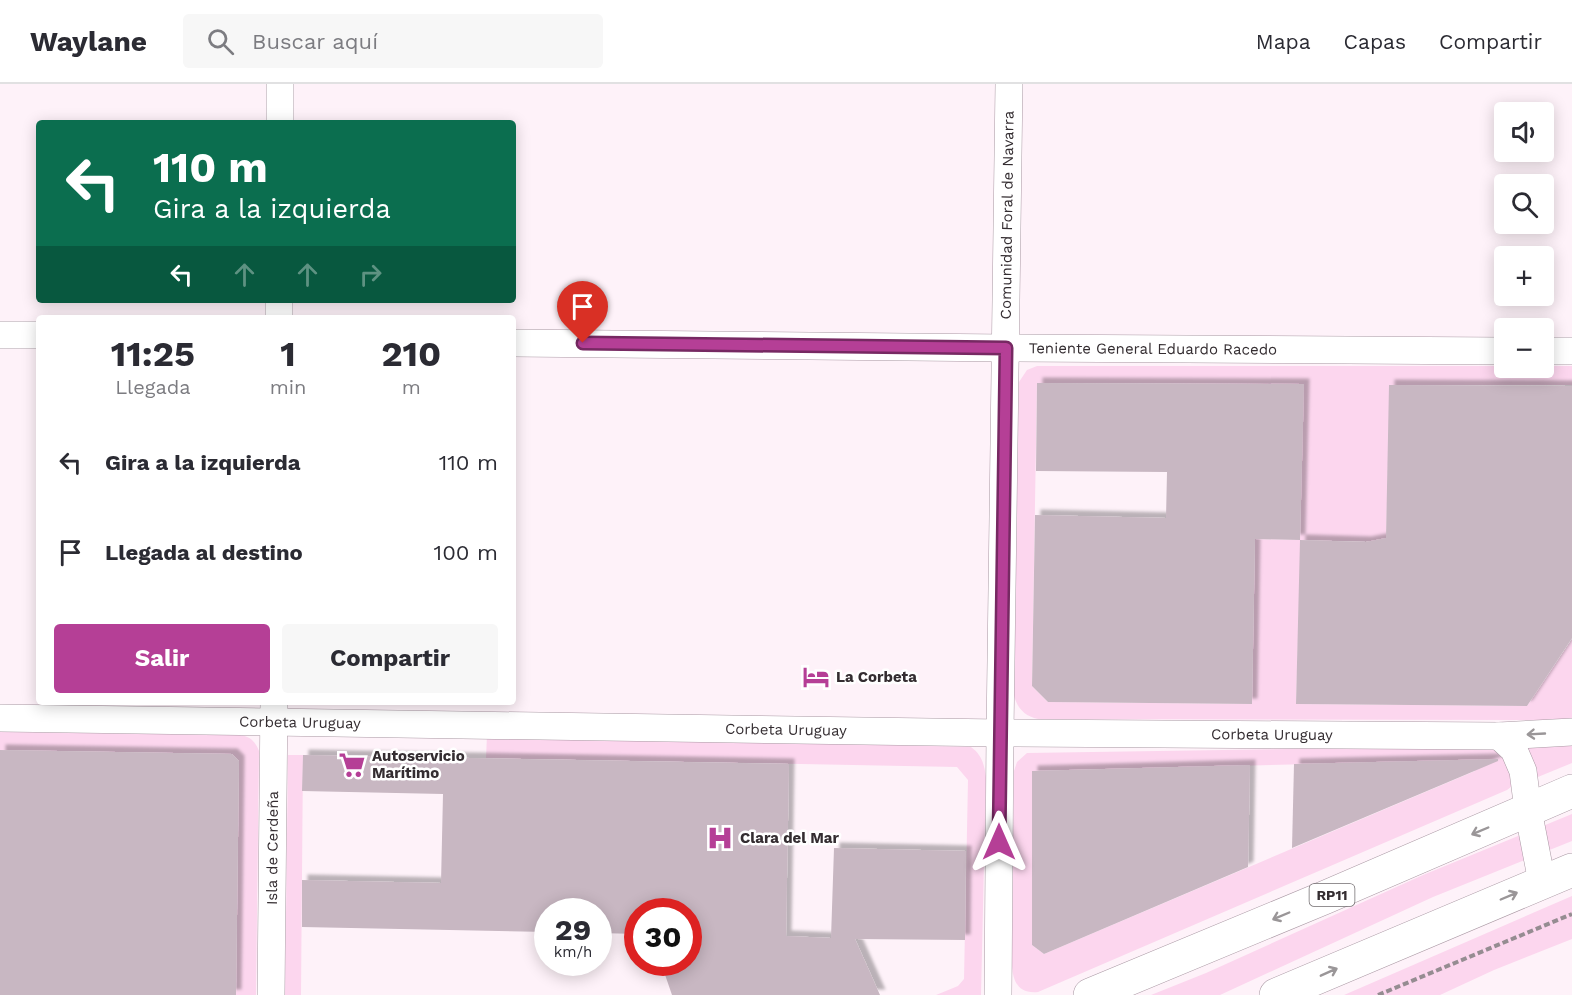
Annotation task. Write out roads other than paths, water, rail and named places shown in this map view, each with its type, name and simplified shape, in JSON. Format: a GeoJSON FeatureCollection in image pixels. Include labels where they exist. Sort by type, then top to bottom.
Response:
{"type":"FeatureCollection","features":[{"type":"Feature","properties":{"kind":"main road","name":"RP11"},"geometry":{"type":"LineString","coordinates":[[1090,995],[1572,791]]}},
{"type":"Feature","properties":{"kind":"main road"},"geometry":{"type":"LineString","coordinates":[[1276,995],[1572,870]]}},
{"type":"Feature","properties":{"kind":"street"},"geometry":{"type":"LineString","coordinates":[[280,84],[280,120]]}},
{"type":"Feature","properties":{"kind":"street","name":"Comunidad Foral de Navarra"},"geometry":{"type":"LineString","coordinates":[[998,995],[999,733],[1009,84]]}},
{"type":"Feature","properties":{"kind":"street"},"geometry":{"type":"LineString","coordinates":[[0,335],[36,335]]}},
{"type":"Feature","properties":{"kind":"street","name":"Teniente General Eduardo Racedo"},"geometry":{"type":"LineString","coordinates":[[516,343],[1494,351]]}},
{"type":"Feature","properties":{"kind":"street"},"geometry":{"type":"LineString","coordinates":[[1554,351],[1572,351]]}},
{"type":"Feature","properties":{"kind":"street","name":"Corbeta Uruguay"},"geometry":{"type":"LineString","coordinates":[[0,718],[274,712],[999,733],[1499,736],[1572,732]]}},
{"type":"Feature","properties":{"kind":"street","name":"Isla de Cerdeña"},"geometry":{"type":"LineString","coordinates":[[271,995],[274,712]]}},
{"type":"Feature","properties":{"kind":"street"},"geometry":{"type":"LineString","coordinates":[[1499,736],[1509,745],[1520,761],[1523,771],[1542,882]]}},
{"type":"Feature","properties":{"kind":"place","name":"La Corbeta"},"geometry":{"type":"Point","coordinates":[816,677]}},
{"type":"Feature","properties":{"kind":"place","name":"Autoservicio Marítimo"},"geometry":{"type":"Point","coordinates":[352,765]}},
{"type":"Feature","properties":{"kind":"place","name":"Clara del Mar"},"geometry":{"type":"Point","coordinates":[720,838]}}]}
